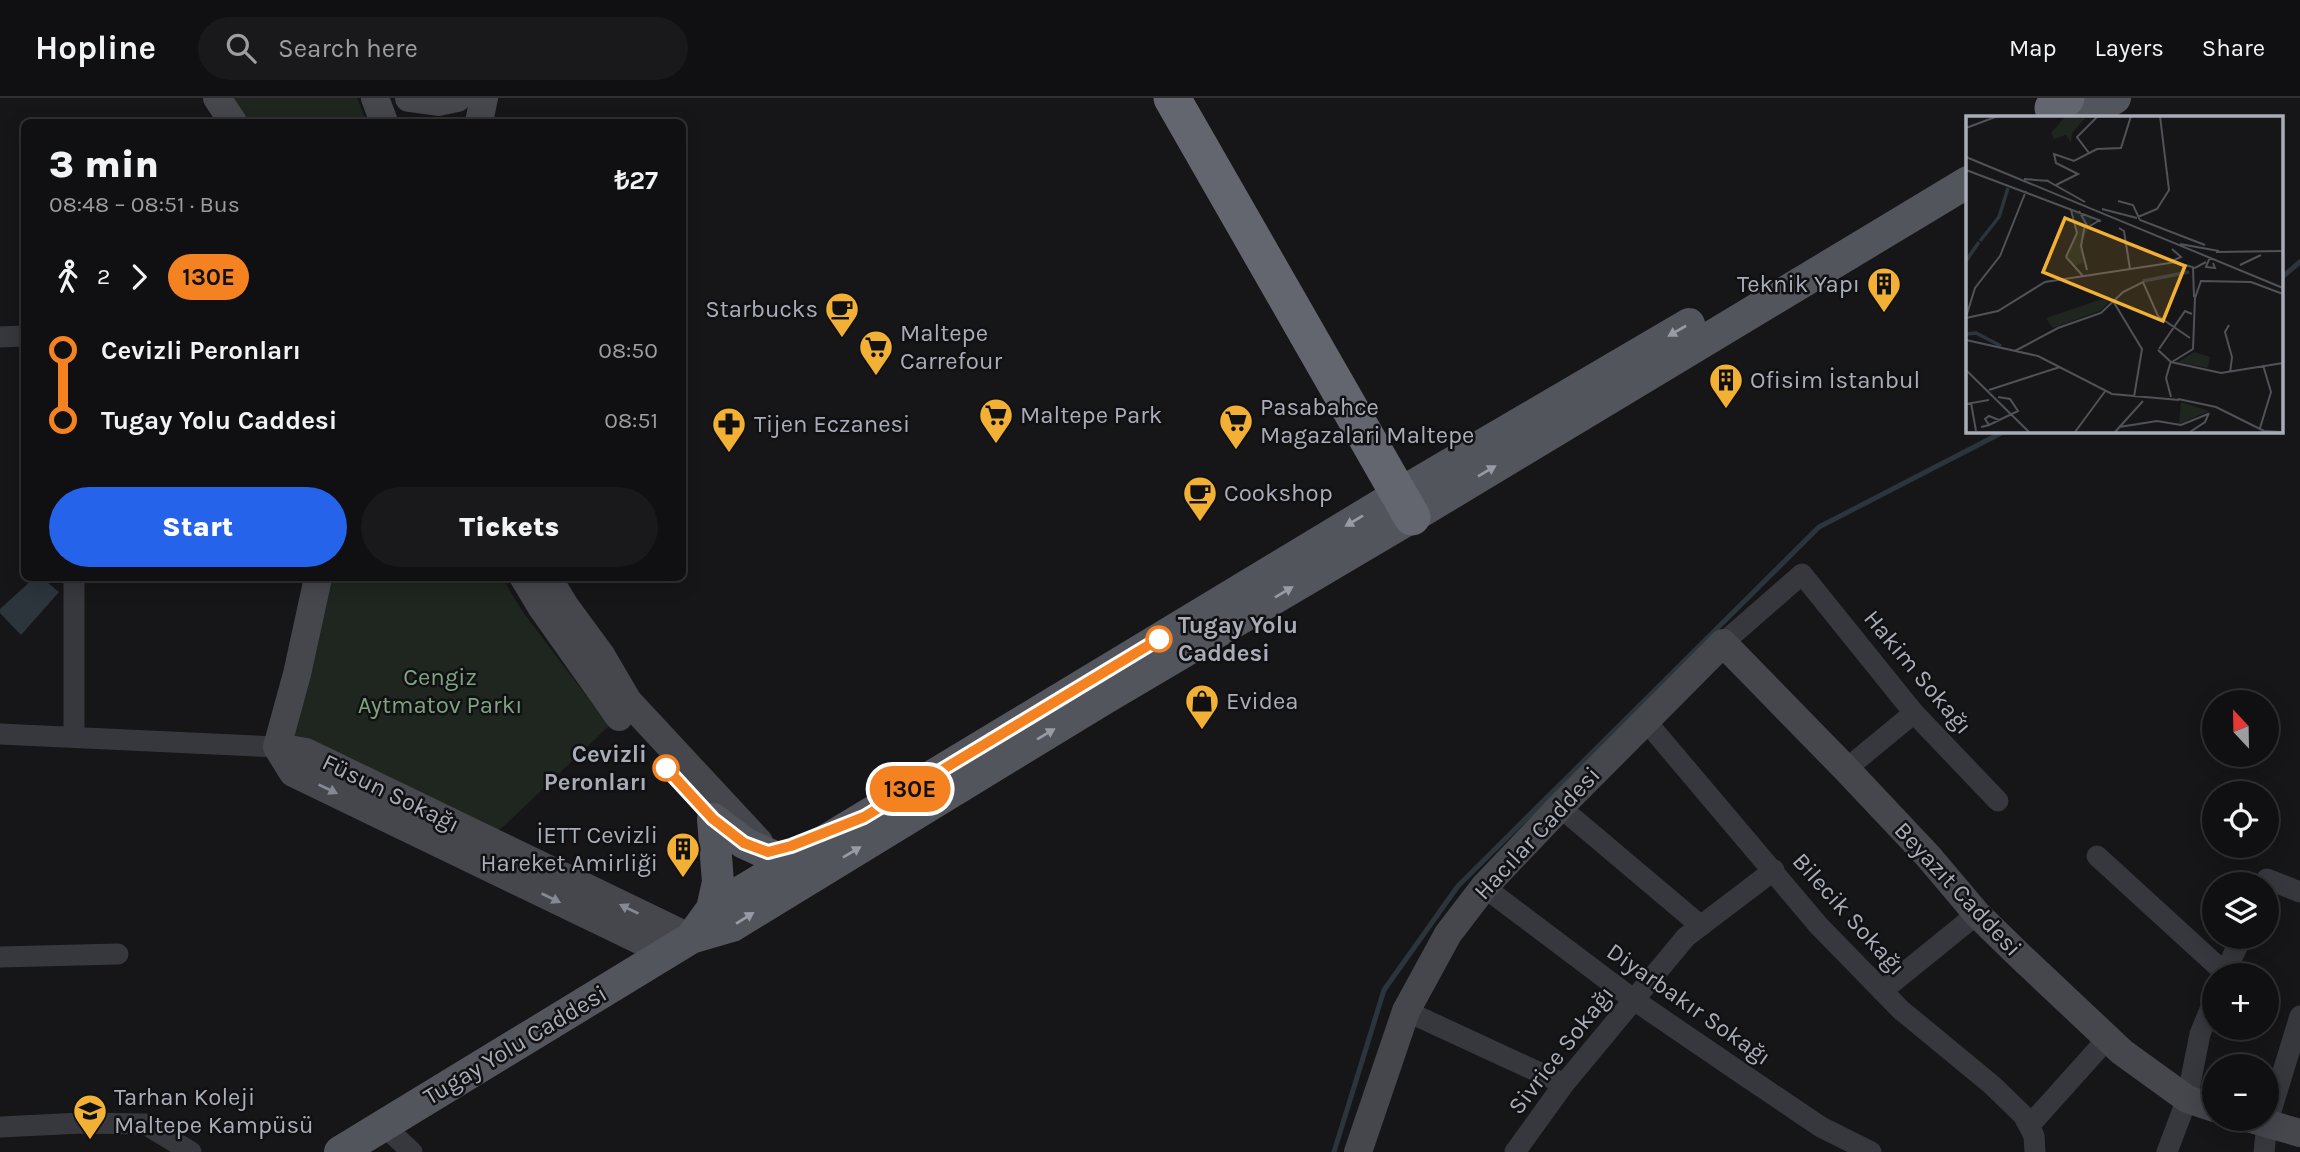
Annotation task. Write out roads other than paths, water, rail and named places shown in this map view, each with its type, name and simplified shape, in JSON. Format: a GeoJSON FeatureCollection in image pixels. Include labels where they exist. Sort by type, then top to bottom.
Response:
{"type":"FeatureCollection","features":[{"type":"Feature","properties":{"kind":"highway"},"geometry":{"type":"LineString","coordinates":[[1172,98],[1414,500]]}},
{"type":"Feature","properties":{"kind":"highway"},"geometry":{"type":"LineString","coordinates":[[1194,98],[1414,500]]}},
{"type":"Feature","properties":{"kind":"main road"},"geometry":{"type":"LineString","coordinates":[[2062,108],[2115,98]]}},
{"type":"Feature","properties":{"kind":"main road","name":"Tugay Yolu Caddesi"},"geometry":{"type":"LineString","coordinates":[[678,946],[712,909],[780,870],[1102,700],[1414,500],[1966,159]]}},
{"type":"Feature","properties":{"kind":"main road","name":"Tugay Yolu Caddesi"},"geometry":{"type":"LineString","coordinates":[[340,1152],[678,946],[732,926],[780,870],[864,817],[1966,183]]}},
{"type":"Feature","properties":{"kind":"main road"},"geometry":{"type":"LineString","coordinates":[[713,819],[780,870]]}},
{"type":"Feature","properties":{"kind":"main road"},"geometry":{"type":"LineString","coordinates":[[712,909],[718,882],[713,819]]}},
{"type":"Feature","properties":{"kind":"street"},"geometry":{"type":"LineString","coordinates":[[217,98],[231,119]]}},
{"type":"Feature","properties":{"kind":"street"},"geometry":{"type":"LineString","coordinates":[[374,98],[382,119]]}},
{"type":"Feature","properties":{"kind":"street"},"geometry":{"type":"LineString","coordinates":[[407,98],[438,102],[457,98]]}},
{"type":"Feature","properties":{"kind":"street"},"geometry":{"type":"LineString","coordinates":[[407,98],[432,119]]}},
{"type":"Feature","properties":{"kind":"street"},"geometry":{"type":"LineString","coordinates":[[480,119],[484,98]]}},
{"type":"Feature","properties":{"kind":"street"},"geometry":{"type":"LineString","coordinates":[[0,337],[21,337]]}},
{"type":"Feature","properties":{"kind":"street","name":"Hacılar Caddesi"},"geometry":{"type":"LineString","coordinates":[[1359,1152],[1406,1011],[1448,934],[1484,887],[1645,720],[1723,643],[1801,573]]}},
{"type":"Feature","properties":{"kind":"street","name":"Hakim Sokağı"},"geometry":{"type":"LineString","coordinates":[[1801,573],[1914,713],[1998,801]]}},
{"type":"Feature","properties":{"kind":"street"},"geometry":{"type":"LineString","coordinates":[[74,581],[74,736]]}},
{"type":"Feature","properties":{"kind":"street"},"geometry":{"type":"LineString","coordinates":[[0,734],[277,747],[297,674],[317,581]]}},
{"type":"Feature","properties":{"kind":"street"},"geometry":{"type":"LineString","coordinates":[[526,581],[623,722],[713,819]]}},
{"type":"Feature","properties":{"kind":"street"},"geometry":{"type":"LineString","coordinates":[[550,581],[601,655],[628,701],[780,870]]}},
{"type":"Feature","properties":{"kind":"street","name":"Beyazıt Caddesi"},"geometry":{"type":"LineString","coordinates":[[1723,643],[1928,856],[1977,914],[2122,1052],[2186,1099],[2202,1104]]}},
{"type":"Feature","properties":{"kind":"street"},"geometry":{"type":"LineString","coordinates":[[1846,769],[1914,713]]}},
{"type":"Feature","properties":{"kind":"street","name":"Bilecik Sokağı"},"geometry":{"type":"LineString","coordinates":[[1645,720],[1819,926],[1901,1010],[1992,1085],[2023,1115],[2029,1126]]}},
{"type":"Feature","properties":{"kind":"street","name":"Füsun Sokağı"},"geometry":{"type":"LineString","coordinates":[[277,747],[293,773],[678,946]]}},
{"type":"Feature","properties":{"kind":"street"},"geometry":{"type":"LineString","coordinates":[[1560,807],[1701,926]]}},
{"type":"Feature","properties":{"kind":"street"},"geometry":{"type":"LineString","coordinates":[[2097,856],[2213,963]]}},
{"type":"Feature","properties":{"kind":"street","name":"Sivrice Sokağı"},"geometry":{"type":"LineString","coordinates":[[1515,1152],[1564,1084],[1686,937],[1774,870]]}},
{"type":"Feature","properties":{"kind":"street"},"geometry":{"type":"LineString","coordinates":[[2279,885],[2300,892]]}},
{"type":"Feature","properties":{"kind":"street","name":"Diyarbakır Sokağı"},"geometry":{"type":"LineString","coordinates":[[1484,887],[1634,1000],[1821,1127],[1871,1152]]}},
{"type":"Feature","properties":{"kind":"street"},"geometry":{"type":"LineString","coordinates":[[1882,990],[1977,914]]}},
{"type":"Feature","properties":{"kind":"street"},"geometry":{"type":"LineString","coordinates":[[0,957],[118,954]]}},
{"type":"Feature","properties":{"kind":"street"},"geometry":{"type":"LineString","coordinates":[[1406,1011],[1564,1084]]}},
{"type":"Feature","properties":{"kind":"street"},"geometry":{"type":"LineString","coordinates":[[2279,1067],[2300,1016]]}},
{"type":"Feature","properties":{"kind":"street"},"geometry":{"type":"LineString","coordinates":[[2167,1152],[2186,1099],[2202,1029]]}},
{"type":"Feature","properties":{"kind":"street"},"geometry":{"type":"LineString","coordinates":[[2035,1152],[2034,1136],[2029,1126],[2108,1038]]}},
{"type":"Feature","properties":{"kind":"street"},"geometry":{"type":"LineString","coordinates":[[0,1127],[82,1123],[145,1125],[191,1152]]}},
{"type":"Feature","properties":{"kind":"street"},"geometry":{"type":"LineString","coordinates":[[383,1125],[412,1152]]}},
{"type":"Feature","properties":{"kind":"street"},"geometry":{"type":"LineString","coordinates":[[2279,1127],[2300,1133]]}},
{"type":"Feature","properties":{"kind":"street"},"geometry":{"type":"LineString","coordinates":[[2259,1131],[2264,1152]]}},
{"type":"Feature","properties":{"kind":"waterway"},"geometry":{"type":"LineString","coordinates":[[2282,277],[2300,262]]}},
{"type":"Feature","properties":{"kind":"waterway"},"geometry":{"type":"LineString","coordinates":[[1334,1152],[1384,990],[1458,886],[1819,527],[2003,432]]}},
{"type":"Feature","properties":{"kind":"place","name":"Teknik Yapı"},"geometry":{"type":"Point","coordinates":[1884,314]}},
{"type":"Feature","properties":{"kind":"place","name":"Starbucks"},"geometry":{"type":"Point","coordinates":[842,339]}},
{"type":"Feature","properties":{"kind":"place","name":"Maltepe Carrefour"},"geometry":{"type":"Point","coordinates":[876,377]}},
{"type":"Feature","properties":{"kind":"place","name":"Ofisim İstanbul"},"geometry":{"type":"Point","coordinates":[1726,410]}},
{"type":"Feature","properties":{"kind":"place","name":"Maltepe Park"},"geometry":{"type":"Point","coordinates":[996,445]}},
{"type":"Feature","properties":{"kind":"place","name":"Pasabahce Magazalari Maltepe"},"geometry":{"type":"Point","coordinates":[1236,451]}},
{"type":"Feature","properties":{"kind":"place","name":"Tijen Eczanesi"},"geometry":{"type":"Point","coordinates":[729,454]}},
{"type":"Feature","properties":{"kind":"place","name":"Cookshop"},"geometry":{"type":"Point","coordinates":[1200,523]}},
{"type":"Feature","properties":{"kind":"place","name":"Tugay Yolu Caddesi"},"geometry":{"type":"Point","coordinates":[1159,639]}},
{"type":"Feature","properties":{"kind":"place","name":"Evidea"},"geometry":{"type":"Point","coordinates":[1202,731]}},
{"type":"Feature","properties":{"kind":"place","name":"Cevizli Peronları"},"geometry":{"type":"Point","coordinates":[666,768]}},
{"type":"Feature","properties":{"kind":"place","name":"İETT Cevizli Hareket Amirliği"},"geometry":{"type":"Point","coordinates":[683,879]}},
{"type":"Feature","properties":{"kind":"place","name":"Tarhan Koleji Maltepe Kampüsü"},"geometry":{"type":"Point","coordinates":[90,1141]}},
{"type":"Feature","properties":{"kind":"park label","name":"Cengiz Aytmatov Parkı"},"geometry":{"type":"Point","coordinates":[440,691]}}]}
